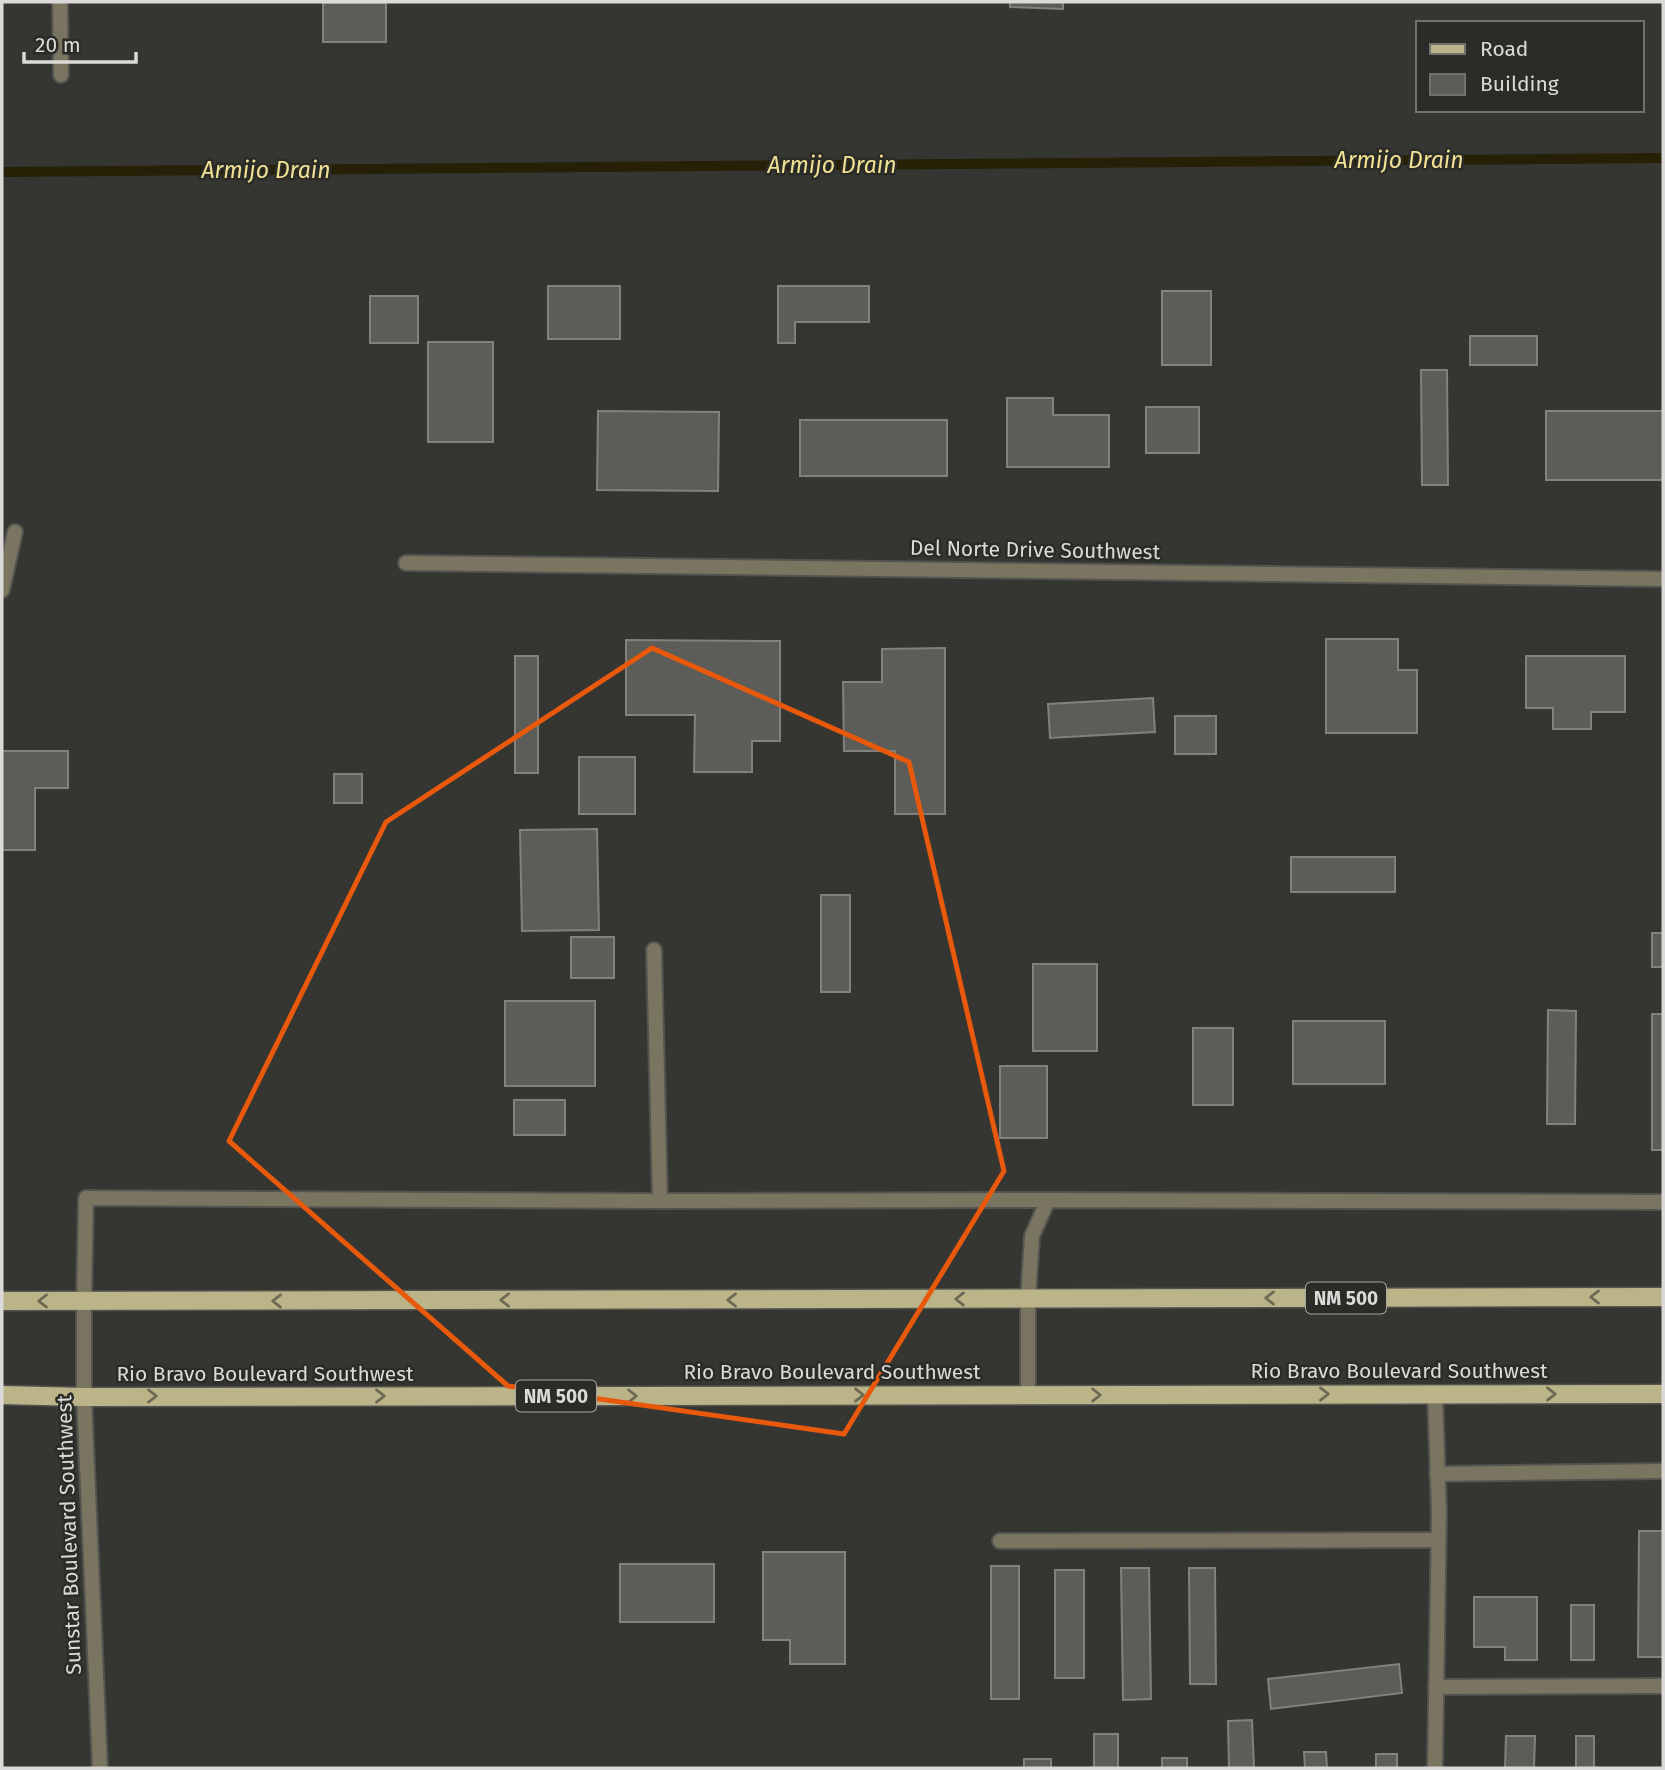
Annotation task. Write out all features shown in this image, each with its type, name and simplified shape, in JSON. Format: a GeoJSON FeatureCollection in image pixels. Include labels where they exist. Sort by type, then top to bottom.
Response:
{"type":"FeatureCollection","features":[{"type":"Feature","properties":{"kind":"main road","name":"NM 500"},"geometry":{"type":"LineString","coordinates":[[2,1301],[1663,1297]]}},
{"type":"Feature","properties":{"kind":"main road","name":"Rio Bravo Boulevard Southwest"},"geometry":{"type":"LineString","coordinates":[[2,1395],[1663,1394]]}},
{"type":"Feature","properties":{"kind":"street"},"geometry":{"type":"LineString","coordinates":[[60,2],[61,75]]}},
{"type":"Feature","properties":{"kind":"street"},"geometry":{"type":"LineString","coordinates":[[2,590],[15,532]]}},
{"type":"Feature","properties":{"kind":"street","name":"Del Norte Drive Southwest"},"geometry":{"type":"LineString","coordinates":[[406,563],[1663,579]]}},
{"type":"Feature","properties":{"kind":"street"},"geometry":{"type":"LineString","coordinates":[[654,950],[660,1202],[1663,1202]]}},
{"type":"Feature","properties":{"kind":"street","name":"Sunstar Boulevard Southwest"},"geometry":{"type":"LineString","coordinates":[[100,1768],[84,1397],[86,1198],[660,1202]]}},
{"type":"Feature","properties":{"kind":"street"},"geometry":{"type":"LineString","coordinates":[[1028,1395],[1028,1299],[1032,1236],[1048,1200]]}},
{"type":"Feature","properties":{"kind":"street"},"geometry":{"type":"LineString","coordinates":[[1435,1768],[1438,1541],[1436,1394]]}},
{"type":"Feature","properties":{"kind":"street"},"geometry":{"type":"LineString","coordinates":[[1437,1474],[1663,1471]]}},
{"type":"Feature","properties":{"kind":"street"},"geometry":{"type":"LineString","coordinates":[[1000,1541],[1438,1541]]}},
{"type":"Feature","properties":{"kind":"street"},"geometry":{"type":"LineString","coordinates":[[1436,1688],[1663,1686]]}},
{"type":"Feature","properties":{"kind":"highlighted area"},"geometry":{"type":"Polygon","coordinates":[[[652,648],[909,762],[1004,1171],[844,1434],[508,1386],[229,1141],[386,822],[652,648]]]}},
{"type":"Feature","properties":{"kind":"building"},"geometry":{"type":"Polygon","coordinates":[[[1010,2],[1063,2],[1063,9],[1010,7],[1010,2]]]}},
{"type":"Feature","properties":{"kind":"building"},"geometry":{"type":"Polygon","coordinates":[[[323,3],[386,3],[386,42],[323,42],[323,3]]]}},
{"type":"Feature","properties":{"kind":"building"},"geometry":{"type":"Polygon","coordinates":[[[548,286],[620,286],[620,339],[548,339],[548,286]]]}},
{"type":"Feature","properties":{"kind":"building"},"geometry":{"type":"Polygon","coordinates":[[[778,286],[869,286],[869,322],[795,322],[795,343],[778,343],[778,286]]]}},
{"type":"Feature","properties":{"kind":"building"},"geometry":{"type":"Polygon","coordinates":[[[1162,291],[1211,291],[1211,365],[1162,365],[1162,291]]]}},
{"type":"Feature","properties":{"kind":"building"},"geometry":{"type":"Polygon","coordinates":[[[370,296],[418,296],[418,343],[370,343],[370,296]]]}},
{"type":"Feature","properties":{"kind":"building"},"geometry":{"type":"Polygon","coordinates":[[[1470,336],[1537,336],[1537,365],[1470,365],[1470,336]]]}},
{"type":"Feature","properties":{"kind":"building"},"geometry":{"type":"Polygon","coordinates":[[[428,342],[493,342],[493,442],[428,442],[428,342]]]}},
{"type":"Feature","properties":{"kind":"building"},"geometry":{"type":"Polygon","coordinates":[[[1421,370],[1447,370],[1448,485],[1422,485],[1421,370]]]}},
{"type":"Feature","properties":{"kind":"building"},"geometry":{"type":"Polygon","coordinates":[[[1007,398],[1053,398],[1053,415],[1109,415],[1109,467],[1007,467],[1007,398]]]}},
{"type":"Feature","properties":{"kind":"building"},"geometry":{"type":"Polygon","coordinates":[[[1146,407],[1199,407],[1199,453],[1146,453],[1146,407]]]}},
{"type":"Feature","properties":{"kind":"building"},"geometry":{"type":"Polygon","coordinates":[[[598,411],[719,412],[718,491],[597,490],[598,411]]]}},
{"type":"Feature","properties":{"kind":"building"},"geometry":{"type":"Polygon","coordinates":[[[1546,411],[1663,411],[1663,480],[1546,480],[1546,411]]]}},
{"type":"Feature","properties":{"kind":"building"},"geometry":{"type":"Polygon","coordinates":[[[800,420],[947,420],[947,476],[800,476],[800,420]]]}},
{"type":"Feature","properties":{"kind":"building"},"geometry":{"type":"Polygon","coordinates":[[[1326,639],[1398,639],[1398,670],[1417,670],[1417,733],[1326,733],[1326,639]]]}},
{"type":"Feature","properties":{"kind":"building"},"geometry":{"type":"Polygon","coordinates":[[[626,640],[780,641],[780,741],[752,741],[752,772],[694,772],[695,715],[626,715],[626,640]]]}},
{"type":"Feature","properties":{"kind":"building"},"geometry":{"type":"Polygon","coordinates":[[[945,648],[945,814],[895,814],[895,751],[844,751],[843,682],[882,682],[882,649],[945,648]]]}},
{"type":"Feature","properties":{"kind":"building"},"geometry":{"type":"Polygon","coordinates":[[[515,656],[538,656],[538,773],[515,773],[515,656]]]}},
{"type":"Feature","properties":{"kind":"building"},"geometry":{"type":"Polygon","coordinates":[[[1526,656],[1625,656],[1625,712],[1591,712],[1591,729],[1553,729],[1553,708],[1526,708],[1526,656]]]}},
{"type":"Feature","properties":{"kind":"building"},"geometry":{"type":"Polygon","coordinates":[[[1153,698],[1155,732],[1050,738],[1048,704],[1153,698]]]}},
{"type":"Feature","properties":{"kind":"building"},"geometry":{"type":"Polygon","coordinates":[[[1175,716],[1216,716],[1216,754],[1175,754],[1175,716]]]}},
{"type":"Feature","properties":{"kind":"building"},"geometry":{"type":"Polygon","coordinates":[[[2,751],[68,751],[68,788],[35,788],[35,850],[2,850],[2,751]]]}},
{"type":"Feature","properties":{"kind":"building"},"geometry":{"type":"Polygon","coordinates":[[[579,757],[635,757],[635,814],[579,814],[579,757]]]}},
{"type":"Feature","properties":{"kind":"building"},"geometry":{"type":"Polygon","coordinates":[[[334,774],[362,774],[362,803],[334,803],[334,774]]]}},
{"type":"Feature","properties":{"kind":"building"},"geometry":{"type":"Polygon","coordinates":[[[597,829],[599,930],[522,931],[520,830],[597,829]]]}},
{"type":"Feature","properties":{"kind":"building"},"geometry":{"type":"Polygon","coordinates":[[[1291,857],[1395,857],[1395,892],[1291,892],[1291,857]]]}},
{"type":"Feature","properties":{"kind":"building"},"geometry":{"type":"Polygon","coordinates":[[[821,895],[850,895],[850,992],[821,992],[821,895]]]}},
{"type":"Feature","properties":{"kind":"building"},"geometry":{"type":"Polygon","coordinates":[[[1652,933],[1663,933],[1663,967],[1652,967],[1652,933]]]}},
{"type":"Feature","properties":{"kind":"building"},"geometry":{"type":"Polygon","coordinates":[[[571,937],[614,937],[614,978],[571,978],[571,937]]]}},
{"type":"Feature","properties":{"kind":"building"},"geometry":{"type":"Polygon","coordinates":[[[1033,964],[1097,964],[1097,1051],[1033,1051],[1033,964]]]}},
{"type":"Feature","properties":{"kind":"building"},"geometry":{"type":"Polygon","coordinates":[[[505,1001],[595,1001],[595,1086],[505,1086],[505,1001]]]}},
{"type":"Feature","properties":{"kind":"building"},"geometry":{"type":"Polygon","coordinates":[[[1548,1010],[1576,1011],[1575,1124],[1547,1124],[1548,1010]]]}},
{"type":"Feature","properties":{"kind":"building"},"geometry":{"type":"Polygon","coordinates":[[[1652,1014],[1663,1014],[1663,1150],[1652,1150],[1652,1014]]]}},
{"type":"Feature","properties":{"kind":"building"},"geometry":{"type":"Polygon","coordinates":[[[1293,1021],[1385,1021],[1385,1084],[1293,1084],[1293,1021]]]}},
{"type":"Feature","properties":{"kind":"building"},"geometry":{"type":"Polygon","coordinates":[[[1193,1028],[1233,1028],[1233,1105],[1193,1105],[1193,1028]]]}},
{"type":"Feature","properties":{"kind":"building"},"geometry":{"type":"Polygon","coordinates":[[[1000,1066],[1047,1066],[1047,1138],[1000,1138],[1000,1066]]]}},
{"type":"Feature","properties":{"kind":"building"},"geometry":{"type":"Polygon","coordinates":[[[514,1100],[565,1100],[565,1135],[514,1135],[514,1100]]]}},
{"type":"Feature","properties":{"kind":"building"},"geometry":{"type":"Polygon","coordinates":[[[1639,1531],[1663,1531],[1663,1657],[1638,1657],[1639,1531]]]}},
{"type":"Feature","properties":{"kind":"building"},"geometry":{"type":"Polygon","coordinates":[[[763,1552],[845,1552],[845,1664],[790,1664],[790,1640],[763,1640],[763,1552]]]}},
{"type":"Feature","properties":{"kind":"building"},"geometry":{"type":"Polygon","coordinates":[[[620,1564],[714,1564],[714,1622],[620,1622],[620,1564]]]}},
{"type":"Feature","properties":{"kind":"building"},"geometry":{"type":"Polygon","coordinates":[[[991,1566],[1019,1566],[1019,1699],[991,1699],[991,1566]]]}},
{"type":"Feature","properties":{"kind":"building"},"geometry":{"type":"Polygon","coordinates":[[[1121,1568],[1149,1568],[1151,1699],[1123,1700],[1121,1568]]]}},
{"type":"Feature","properties":{"kind":"building"},"geometry":{"type":"Polygon","coordinates":[[[1189,1568],[1215,1568],[1216,1684],[1190,1684],[1189,1568]]]}},
{"type":"Feature","properties":{"kind":"building"},"geometry":{"type":"Polygon","coordinates":[[[1055,1570],[1084,1570],[1084,1678],[1055,1678],[1055,1570]]]}},
{"type":"Feature","properties":{"kind":"building"},"geometry":{"type":"Polygon","coordinates":[[[1474,1597],[1537,1597],[1537,1660],[1505,1660],[1505,1647],[1474,1647],[1474,1597]]]}},
{"type":"Feature","properties":{"kind":"building"},"geometry":{"type":"Polygon","coordinates":[[[1571,1605],[1594,1605],[1594,1660],[1571,1660],[1571,1605]]]}},
{"type":"Feature","properties":{"kind":"building"},"geometry":{"type":"Polygon","coordinates":[[[1399,1664],[1402,1693],[1271,1709],[1268,1679],[1399,1664]]]}},
{"type":"Feature","properties":{"kind":"building"},"geometry":{"type":"Polygon","coordinates":[[[1252,1720],[1254,1768],[1229,1768],[1228,1721],[1252,1720]]]}},
{"type":"Feature","properties":{"kind":"building"},"geometry":{"type":"Polygon","coordinates":[[[1094,1734],[1118,1734],[1118,1768],[1094,1768],[1094,1734]]]}},
{"type":"Feature","properties":{"kind":"building"},"geometry":{"type":"Polygon","coordinates":[[[1506,1736],[1535,1736],[1534,1768],[1505,1768],[1506,1736]]]}},
{"type":"Feature","properties":{"kind":"building"},"geometry":{"type":"Polygon","coordinates":[[[1576,1736],[1594,1736],[1594,1768],[1576,1768],[1576,1736]]]}},
{"type":"Feature","properties":{"kind":"building"},"geometry":{"type":"Polygon","coordinates":[[[1304,1752],[1326,1752],[1327,1768],[1305,1768],[1304,1752]]]}},
{"type":"Feature","properties":{"kind":"building"},"geometry":{"type":"Polygon","coordinates":[[[1376,1754],[1397,1754],[1397,1768],[1376,1768],[1376,1754]]]}},
{"type":"Feature","properties":{"kind":"building"},"geometry":{"type":"Polygon","coordinates":[[[1162,1758],[1187,1758],[1187,1768],[1162,1768],[1162,1758]]]}},
{"type":"Feature","properties":{"kind":"building"},"geometry":{"type":"Polygon","coordinates":[[[1024,1759],[1051,1759],[1051,1768],[1024,1768],[1024,1759]]]}},
{"type":"Feature","properties":{"kind":"waterway","name":"Armijo Drain"},"geometry":{"type":"LineString","coordinates":[[2,172],[1663,158]]}}]}
